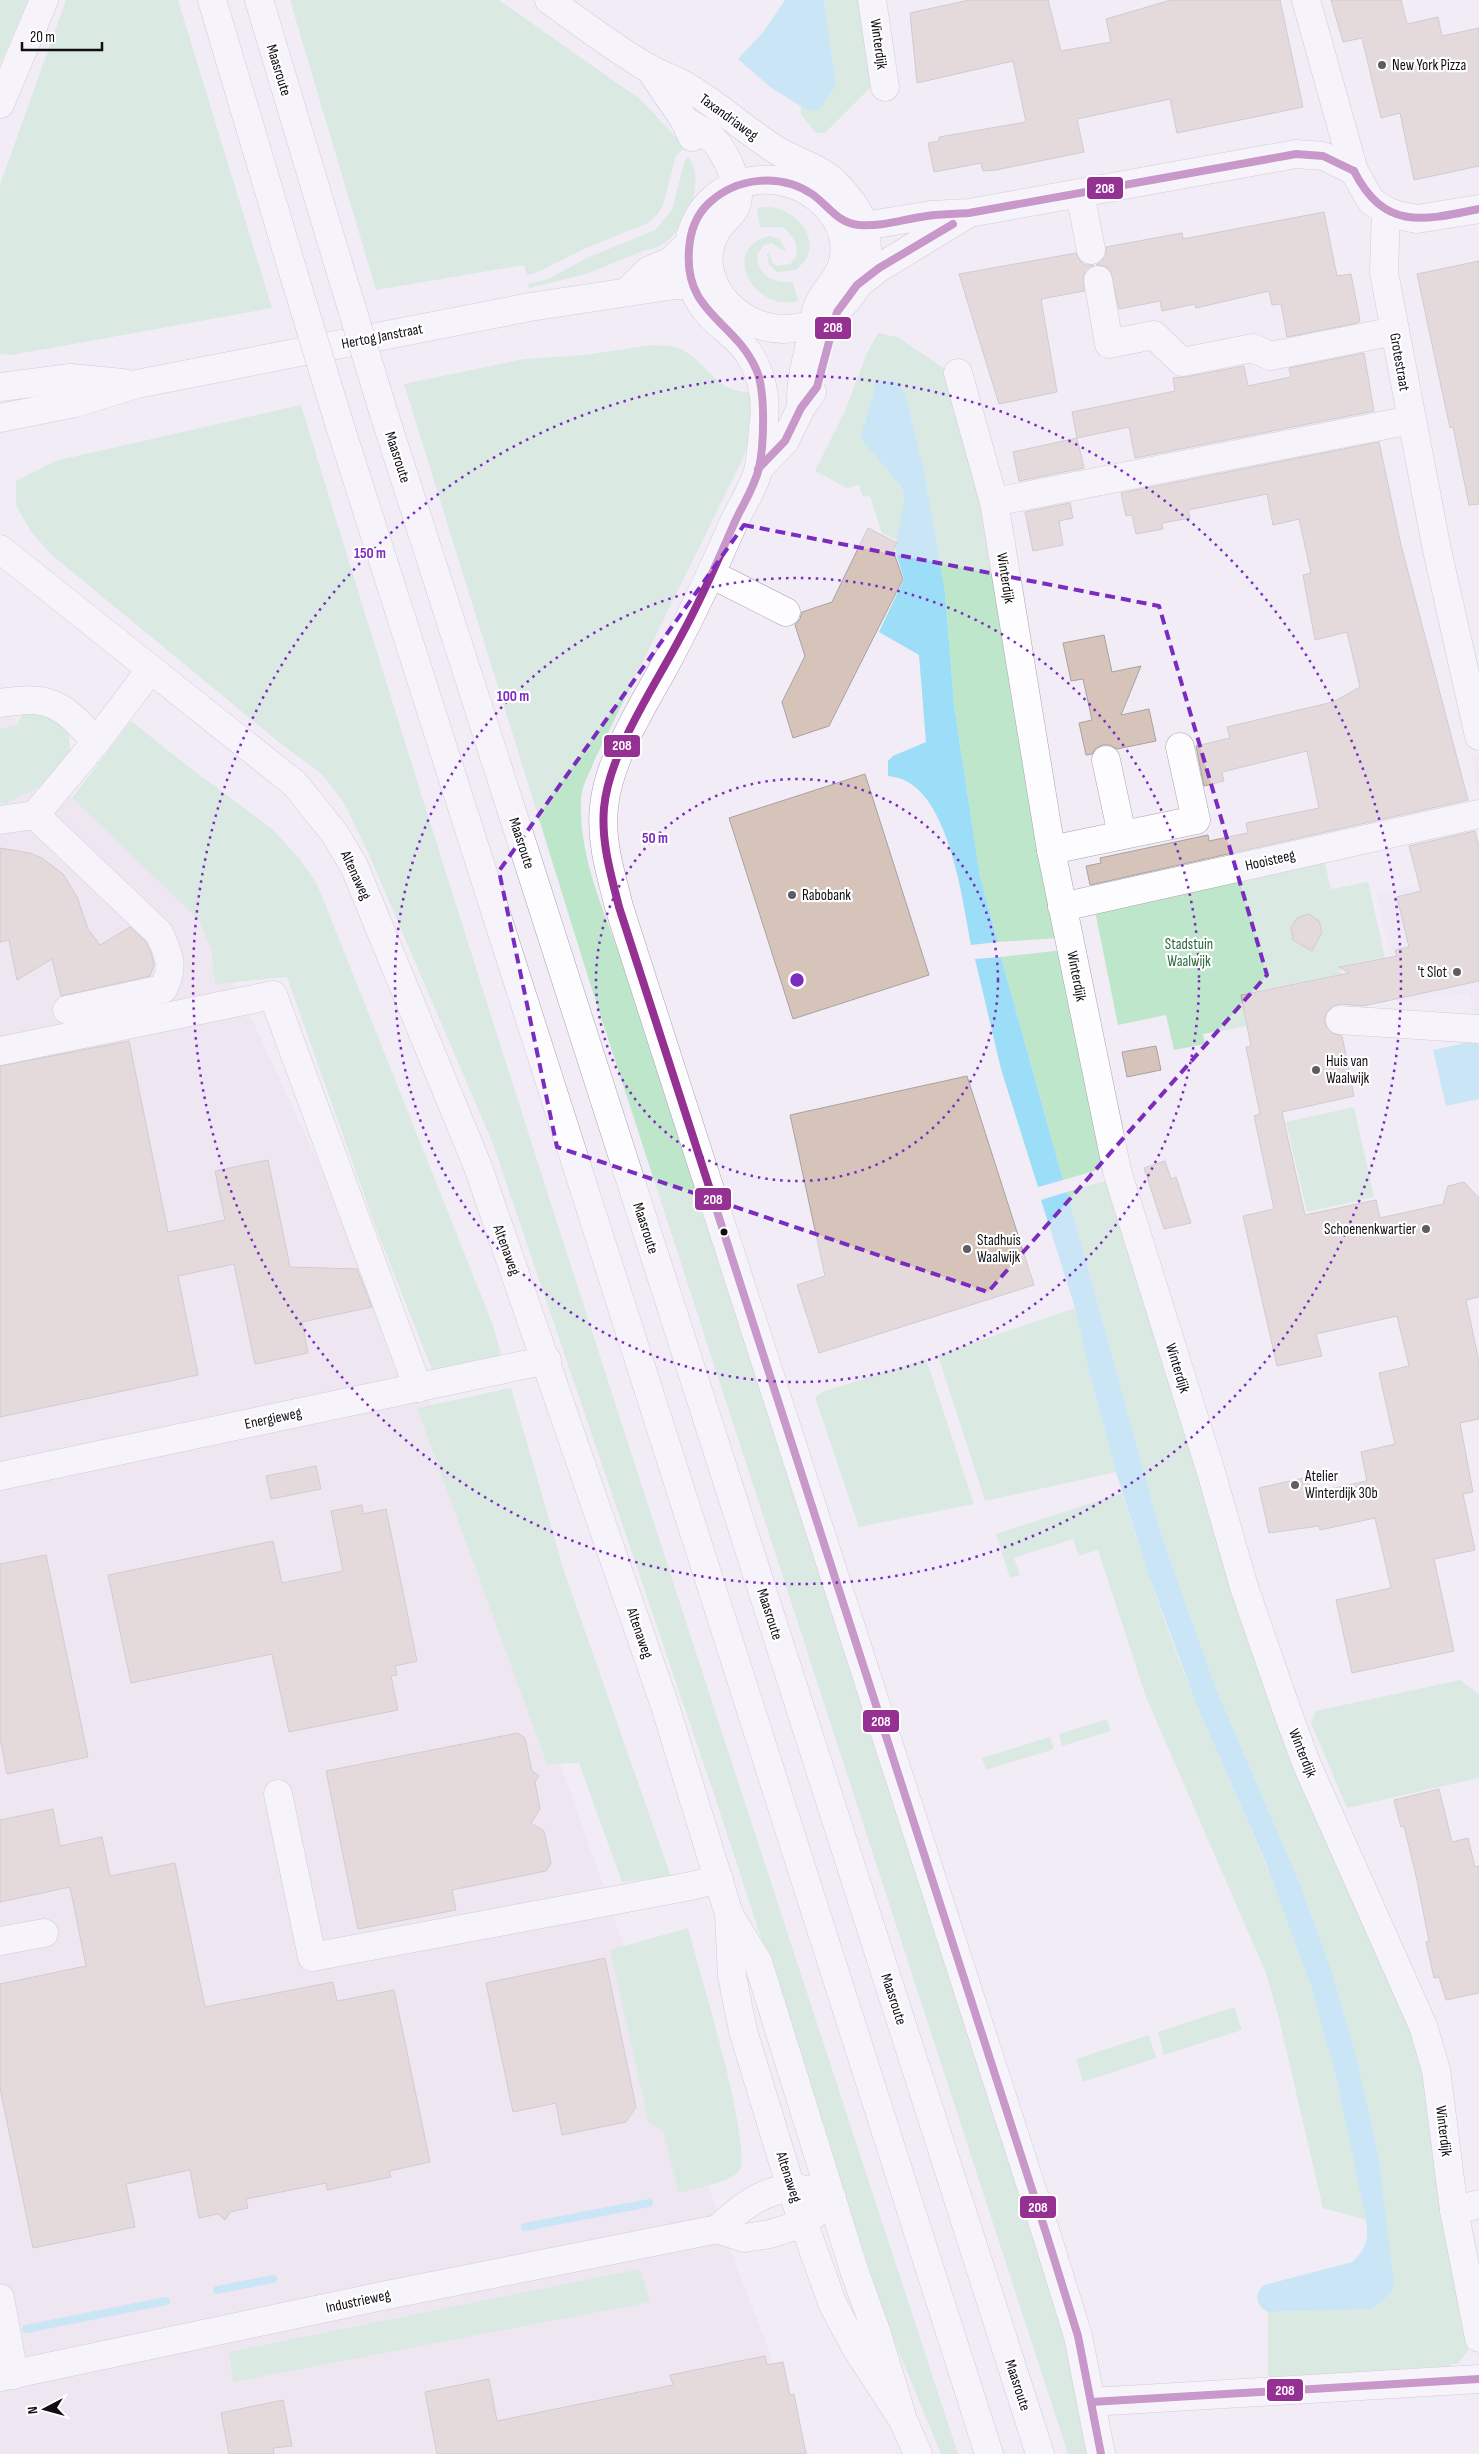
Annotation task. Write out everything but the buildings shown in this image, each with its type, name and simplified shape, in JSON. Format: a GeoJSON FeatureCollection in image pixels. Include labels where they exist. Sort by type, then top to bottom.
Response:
{"type":"FeatureCollection","features":[{"type":"Feature","properties":{"kind":"main road"},"geometry":{"type":"LineString","coordinates":[[0,104],[44,0]]}},
{"type":"Feature","properties":{"kind":"main road"},"geometry":{"type":"LineString","coordinates":[[212,0],[339,423],[989,2454]]}},
{"type":"Feature","properties":{"kind":"main road","name":"Maasroute"},"geometry":{"type":"LineString","coordinates":[[258,0],[384,414],[1040,2454]]}},
{"type":"Feature","properties":{"kind":"main road","name":"Taxandriaweg"},"geometry":{"type":"LineString","coordinates":[[549,0],[649,68],[683,84],[775,149],[832,180],[842,207]]}},
{"type":"Feature","properties":{"kind":"main road","name":"Winterdijk"},"geometry":{"type":"LineString","coordinates":[[872,0],[885,87]]}},
{"type":"Feature","properties":{"kind":"main road"},"geometry":{"type":"LineString","coordinates":[[1306,0],[1354,170],[1371,201],[1386,211],[1417,219],[1479,209]]}},
{"type":"Feature","properties":{"kind":"main road","name":"Taxandriaweg"},"geometry":{"type":"LineString","coordinates":[[649,68],[685,120],[712,173],[713,192],[709,202]]}},
{"type":"Feature","properties":{"kind":"main road","name":"Taxandriaweg"},"geometry":{"type":"LineString","coordinates":[[685,120],[711,137],[727,163],[736,185]]}},
{"type":"Feature","properties":{"kind":"main road"},"geometry":{"type":"LineString","coordinates":[[864,226],[932,215],[970,213],[1296,154],[1323,156],[1354,170]]}},
{"type":"Feature","properties":{"kind":"main road"},"geometry":{"type":"LineString","coordinates":[[765,180],[794,185],[842,207],[864,226],[866,257],[857,285],[848,300],[825,318],[796,328],[768,327],[714,304],[692,286],[687,265],[689,244],[694,225],[709,202],[736,185],[765,180]]}},
{"type":"Feature","properties":{"kind":"main road"},"geometry":{"type":"LineString","coordinates":[[736,185],[736,205],[717,230],[709,252],[714,304],[727,330],[749,354],[761,384],[764,411],[759,468],[696,609],[623,746],[607,786],[603,835],[619,907],[652,1012],[1048,2236],[1078,2336],[1101,2454]]}},
{"type":"Feature","properties":{"kind":"main road"},"geometry":{"type":"LineString","coordinates":[[1080,193],[1091,250]]}},
{"type":"Feature","properties":{"kind":"main road"},"geometry":{"type":"LineString","coordinates":[[842,207],[880,208],[922,205],[970,213]]}},
{"type":"Feature","properties":{"kind":"main road"},"geometry":{"type":"LineString","coordinates":[[759,468],[786,441],[801,408],[800,385],[825,318],[820,301],[836,278],[843,263],[842,207]]}},
{"type":"Feature","properties":{"kind":"main road","name":"Grotestraat"},"geometry":{"type":"LineString","coordinates":[[1386,211],[1384,273],[1437,550],[1479,736]]}},
{"type":"Feature","properties":{"kind":"main road"},"geometry":{"type":"LineString","coordinates":[[857,285],[879,268],[970,213]]}},
{"type":"Feature","properties":{"kind":"main road"},"geometry":{"type":"LineString","coordinates":[[689,244],[671,261],[648,271],[628,291],[654,304],[714,304]]}},
{"type":"Feature","properties":{"kind":"main road"},"geometry":{"type":"LineString","coordinates":[[1098,280],[1109,344],[1154,335],[1182,362],[1253,348],[1270,356],[1395,331]]}},
{"type":"Feature","properties":{"kind":"main road","name":"Hertog Janstraat"},"geometry":{"type":"LineString","coordinates":[[0,418],[75,404],[137,384],[530,307],[628,291],[675,285],[692,286]]}},
{"type":"Feature","properties":{"kind":"main road","name":"Winterdijk"},"geometry":{"type":"LineString","coordinates":[[958,373],[994,502],[1051,850],[1117,1172],[1211,1472],[1244,1587],[1287,1711],[1311,1774],[1422,2026],[1436,2070],[1466,2207],[1479,2338]]}},
{"type":"Feature","properties":{"kind":"main road","name":"Hertog Janstraat"},"geometry":{"type":"LineString","coordinates":[[0,387],[70,378],[137,384]]}},
{"type":"Feature","properties":{"kind":"main road"},"geometry":{"type":"LineString","coordinates":[[994,502],[1411,420]]}},
{"type":"Feature","properties":{"kind":"main road","name":"Altenaweg"},"geometry":{"type":"LineString","coordinates":[[0,531],[33,575]]}},
{"type":"Feature","properties":{"kind":"main road","name":"Altenaweg"},"geometry":{"type":"LineString","coordinates":[[0,549],[295,784],[335,834],[354,866],[478,1167],[547,1360],[665,1706],[729,1914],[732,1976],[743,2031],[791,2188],[833,2306],[856,2348],[903,2420]]}},
{"type":"Feature","properties":{"kind":"main road"},"geometry":{"type":"LineString","coordinates":[[711,574],[786,612]]}},
{"type":"Feature","properties":{"kind":"main road"},"geometry":{"type":"LineString","coordinates":[[0,820],[35,815],[96,742],[151,669]]}},
{"type":"Feature","properties":{"kind":"main road"},"geometry":{"type":"LineString","coordinates":[[0,703],[23,699],[43,700],[61,707],[96,742]]}},
{"type":"Feature","properties":{"kind":"main road"},"geometry":{"type":"LineString","coordinates":[[1051,850],[1196,820],[1180,747]]}},
{"type":"Feature","properties":{"kind":"main road"},"geometry":{"type":"LineString","coordinates":[[1106,760],[1122,835]]}},
{"type":"Feature","properties":{"kind":"main road","name":"Hooisteeg"},"geometry":{"type":"LineString","coordinates":[[1062,907],[1479,814]]}},
{"type":"Feature","properties":{"kind":"main road"},"geometry":{"type":"LineString","coordinates":[[35,815],[159,933],[169,954],[170,977],[163,988],[67,1010]]}},
{"type":"Feature","properties":{"kind":"main road"},"geometry":{"type":"LineString","coordinates":[[0,1051],[273,995],[418,1388]]}},
{"type":"Feature","properties":{"kind":"main road"},"geometry":{"type":"LineString","coordinates":[[1340,1020],[1479,1029]]}},
{"type":"Feature","properties":{"kind":"main road","name":"Energieweg"},"geometry":{"type":"LineString","coordinates":[[0,1476],[547,1360]]}},
{"type":"Feature","properties":{"kind":"main road"},"geometry":{"type":"LineString","coordinates":[[278,1794],[312,1957],[719,1879]]}},
{"type":"Feature","properties":{"kind":"main road","name":"Altenaweg"},"geometry":{"type":"LineString","coordinates":[[729,1914],[758,1962],[903,2420],[918,2454]]}},
{"type":"Feature","properties":{"kind":"main road"},"geometry":{"type":"LineString","coordinates":[[0,1941],[44,1933]]}},
{"type":"Feature","properties":{"kind":"main road"},"geometry":{"type":"LineString","coordinates":[[791,2188],[832,2198],[805,2223],[770,2234],[744,2238],[718,2229],[737,2210],[752,2202],[791,2188]]}},
{"type":"Feature","properties":{"kind":"main road","name":"Industrieweg"},"geometry":{"type":"LineString","coordinates":[[7,2376],[387,2295],[718,2229]]}},
{"type":"Feature","properties":{"kind":"main road"},"geometry":{"type":"LineString","coordinates":[[0,2298],[7,2376]]}},
{"type":"Feature","properties":{"kind":"main road"},"geometry":{"type":"LineString","coordinates":[[1092,2402],[1479,2379]]}},
{"type":"Feature","properties":{"kind":"highlighted area"},"geometry":{"type":"Polygon","coordinates":[[[744,525],[1159,606],[1267,975],[988,1292],[557,1147],[499,871],[744,525]]]}},
{"type":"Feature","properties":{"kind":"shaded area"},"geometry":{"type":"Polygon","coordinates":[[[0,684],[40,774],[179,876],[245,1005],[444,1432],[737,2268],[809,2454],[0,2454],[0,684]]]}},
{"type":"Feature","properties":{"kind":"shaded area"},"geometry":{"type":"Polygon","coordinates":[[[1479,754],[1479,802],[1471,756],[1479,754]]]}},
{"type":"Feature","properties":{"kind":"shaded area"},"geometry":{"type":"Polygon","coordinates":[[[1479,873],[1479,1035],[1469,993],[1400,1002],[1377,894],[1479,873]]]}},
{"type":"Feature","properties":{"kind":"green space"},"geometry":{"type":"Polygon","coordinates":[[[0,0],[28,0],[0,64],[0,0]]]}},
{"type":"Feature","properties":{"kind":"green space"},"geometry":{"type":"Polygon","coordinates":[[[66,0],[178,0],[272,308],[12,355],[0,354],[0,185],[66,0]]]}},
{"type":"Feature","properties":{"kind":"green space"},"geometry":{"type":"Polygon","coordinates":[[[290,0],[499,0],[641,100],[685,147],[676,156],[663,205],[657,215],[648,223],[586,248],[536,273],[527,275],[524,265],[376,290],[290,0]]]}},
{"type":"Feature","properties":{"kind":"green space"},"geometry":{"type":"Polygon","coordinates":[[[824,0],[862,0],[875,83],[825,133],[816,133],[801,115],[801,106],[807,110],[836,85],[824,0]]]}},
{"type":"Feature","properties":{"kind":"green space"},"geometry":{"type":"Polygon","coordinates":[[[688,157],[694,168],[696,182],[693,197],[680,227],[670,238],[658,246],[586,274],[529,288],[528,284],[548,279],[587,258],[655,230],[672,210],[684,163],[688,157]]]}},
{"type":"Feature","properties":{"kind":"green space"},"geometry":{"type":"Polygon","coordinates":[[[769,207],[791,215],[800,222],[806,231],[809,251],[804,261],[795,270],[777,272],[769,265],[767,255],[769,252],[772,262],[777,266],[790,264],[794,259],[797,249],[791,235],[783,227],[760,227],[757,208],[769,207]]]}},
{"type":"Feature","properties":{"kind":"green space"},"geometry":{"type":"Polygon","coordinates":[[[770,236],[779,239],[786,250],[782,250],[772,243],[764,245],[757,255],[760,268],[773,280],[793,282],[798,301],[782,302],[768,298],[756,289],[748,278],[744,265],[746,253],[754,243],[770,236]]]}},
{"type":"Feature","properties":{"kind":"green space"},"geometry":{"type":"Polygon","coordinates":[[[878,333],[897,337],[954,375],[983,483],[1061,938],[998,942],[980,877],[954,705],[945,592],[924,470],[905,394],[893,379],[875,384],[872,404],[864,423],[873,454],[890,471],[905,495],[898,541],[882,533],[870,496],[863,497],[859,485],[847,488],[815,471],[845,411],[867,353],[878,333]]]}},
{"type":"Feature","properties":{"kind":"green space"},"geometry":{"type":"Polygon","coordinates":[[[652,345],[680,348],[729,388],[751,392],[752,420],[745,454],[584,784],[581,797],[581,818],[587,859],[599,899],[621,958],[1061,2322],[1089,2454],[1068,2454],[589,980],[404,384],[524,359],[585,355],[652,345]]]}},
{"type":"Feature","properties":{"kind":"green space"},"geometry":{"type":"Polygon","coordinates":[[[301,405],[460,919],[542,1175],[958,2454],[941,2454],[894,2340],[715,1797],[493,1144],[367,850],[344,803],[322,774],[280,743],[53,556],[31,532],[16,505],[16,481],[55,461],[301,405]]]}},
{"type":"Feature","properties":{"kind":"green space"},"geometry":{"type":"Polygon","coordinates":[[[25,708],[49,713],[69,731],[70,753],[43,785],[4,804],[0,802],[0,729],[17,725],[25,708]]]}},
{"type":"Feature","properties":{"kind":"green space"},"geometry":{"type":"Polygon","coordinates":[[[131,721],[272,829],[300,859],[317,884],[493,1325],[501,1355],[485,1361],[433,1372],[377,1231],[287,977],[215,984],[211,949],[199,920],[72,798],[131,721]]]}},
{"type":"Feature","properties":{"kind":"green space","name":"Stadstuin Waalwijk"},"geometry":{"type":"Polygon","coordinates":[[[1323,856],[1331,889],[1368,882],[1385,957],[1340,966],[1341,974],[1241,994],[1247,1026],[1203,1034],[1205,1044],[1174,1050],[1166,1015],[1118,1025],[1094,906],[1323,856]]]}},
{"type":"Feature","properties":{"kind":"green space"},"geometry":{"type":"Polygon","coordinates":[[[1064,950],[1108,1167],[1063,1180],[1001,957],[1064,950]]]}},
{"type":"Feature","properties":{"kind":"green space"},"geometry":{"type":"Polygon","coordinates":[[[1354,1107],[1374,1197],[1307,1212],[1286,1122],[1354,1107]]]}},
{"type":"Feature","properties":{"kind":"green space"},"geometry":{"type":"Polygon","coordinates":[[[1112,1179],[1428,2069],[1469,2339],[1468,2351],[1457,2364],[1451,2364],[1450,2368],[1268,2378],[1268,2312],[1372,2309],[1378,2153],[1356,2055],[1333,1975],[1301,1886],[1217,1691],[1162,1537],[1067,1192],[1112,1179]]]}},
{"type":"Feature","properties":{"kind":"green space"},"geometry":{"type":"Polygon","coordinates":[[[1075,1308],[1088,1367],[1116,1472],[985,1501],[938,1355],[1075,1308]]]}},
{"type":"Feature","properties":{"kind":"green space"},"geometry":{"type":"Polygon","coordinates":[[[926,1359],[974,1504],[859,1527],[815,1397],[825,1391],[926,1359]]]}},
{"type":"Feature","properties":{"kind":"green space"},"geometry":{"type":"Polygon","coordinates":[[[511,1388],[564,1571],[671,1877],[622,1882],[579,1763],[547,1764],[417,1408],[511,1388]]]}},
{"type":"Feature","properties":{"kind":"green space"},"geometry":{"type":"Polygon","coordinates":[[[1122,1493],[1176,1652],[1272,1880],[1299,1951],[1320,2016],[1335,2074],[1366,2220],[1323,2208],[1279,2019],[1266,1973],[1146,1697],[1098,1550],[1079,1556],[1073,1539],[1014,1558],[1020,1575],[1010,1578],[996,1534],[1122,1493]]]}},
{"type":"Feature","properties":{"kind":"green space"},"geometry":{"type":"Polygon","coordinates":[[[1460,1680],[1479,1694],[1479,1778],[1347,1808],[1311,1723],[1316,1711],[1460,1680]]]}},
{"type":"Feature","properties":{"kind":"green space"},"geometry":{"type":"Polygon","coordinates":[[[1107,1719],[1111,1731],[1062,1746],[1059,1734],[1107,1719]]]}},
{"type":"Feature","properties":{"kind":"green space"},"geometry":{"type":"Polygon","coordinates":[[[1050,1737],[1054,1749],[986,1770],[982,1758],[1050,1737]]]}},
{"type":"Feature","properties":{"kind":"green space"},"geometry":{"type":"Polygon","coordinates":[[[688,1928],[732,2093],[739,2128],[741,2155],[739,2171],[729,2179],[679,2193],[663,2130],[649,2123],[610,1950],[688,1928]]]}},
{"type":"Feature","properties":{"kind":"green space"},"geometry":{"type":"Polygon","coordinates":[[[1234,2007],[1242,2030],[1164,2055],[1158,2032],[1234,2007]]]}},
{"type":"Feature","properties":{"kind":"green space"},"geometry":{"type":"Polygon","coordinates":[[[1149,2035],[1156,2058],[1083,2082],[1076,2059],[1149,2035]]]}},
{"type":"Feature","properties":{"kind":"green space"},"geometry":{"type":"Polygon","coordinates":[[[640,2269],[650,2302],[233,2382],[229,2352],[640,2269]]]}},
{"type":"Feature","properties":{"kind":"water"},"geometry":{"type":"Polygon","coordinates":[[[785,0],[824,0],[836,85],[819,110],[807,110],[770,87],[738,59],[764,31],[785,0]]]}},
{"type":"Feature","properties":{"kind":"water"},"geometry":{"type":"Polygon","coordinates":[[[893,379],[905,393],[924,470],[945,592],[954,705],[980,877],[998,942],[971,945],[959,880],[944,831],[934,810],[921,793],[906,781],[888,776],[888,761],[893,756],[926,742],[919,655],[879,632],[904,579],[895,550],[905,495],[901,487],[861,438],[875,384],[893,379]]]}},
{"type":"Feature","properties":{"kind":"water"},"geometry":{"type":"Polygon","coordinates":[[[1001,957],[1063,1180],[1038,1187],[1001,1069],[975,959],[1001,957]]]}},
{"type":"Feature","properties":{"kind":"water"},"geometry":{"type":"Polygon","coordinates":[[[1479,1040],[1479,1099],[1446,1106],[1433,1050],[1479,1040]]]}},
{"type":"Feature","properties":{"kind":"water"},"geometry":{"type":"Polygon","coordinates":[[[1067,1192],[1162,1537],[1217,1691],[1301,1886],[1333,1975],[1356,2055],[1378,2153],[1394,2283],[1391,2293],[1372,2309],[1268,2312],[1261,2307],[1257,2300],[1258,2293],[1264,2285],[1352,2262],[1361,2253],[1367,2238],[1366,2220],[1337,2081],[1311,1986],[1266,1863],[1196,1703],[1148,1573],[1116,1472],[1088,1367],[1075,1308],[1041,1200],[1067,1192]]]}},
{"type":"Feature","properties":{"kind":"waterway"},"geometry":{"type":"LineString","coordinates":[[525,2227],[649,2203]]}},
{"type":"Feature","properties":{"kind":"waterway"},"geometry":{"type":"LineString","coordinates":[[217,2290],[273,2279]]}},
{"type":"Feature","properties":{"kind":"waterway"},"geometry":{"type":"LineString","coordinates":[[26,2329],[166,2301]]}},
{"type":"Feature","properties":{"kind":"transit line","name":"208"},"geometry":{"type":"LineString","coordinates":[[1101,2454],[1078,2336],[1047,2236],[619,907],[605,846],[604,808],[614,765],[624,742],[695,609],[736,519],[751,491],[759,468],[762,446],[763,403],[756,369],[747,352],[702,302],[694,288],[690,271],[689,250],[692,231],[697,219],[709,203],[720,194],[745,183],[773,181],[800,187],[818,198],[833,213],[851,224],[868,225],[885,224],[932,215],[969,213],[1296,154],[1323,156],[1354,171]]}},
{"type":"Feature","properties":{"kind":"transit line","name":"208"},"geometry":{"type":"LineString","coordinates":[[1354,171],[1378,204],[1406,217],[1422,218],[1479,209]]}},
{"type":"Feature","properties":{"kind":"transit line","name":"208"},"geometry":{"type":"LineString","coordinates":[[758,469],[785,441],[801,408],[817,387],[837,312],[857,285],[879,268],[953,224]]}},
{"type":"Feature","properties":{"kind":"transit line","name":"208"},"geometry":{"type":"LineString","coordinates":[[1091,2402],[1479,2379]]}},
{"type":"Feature","properties":{"kind":"place","name":"New York Pizza"},"geometry":{"type":"Point","coordinates":[1382,65]}},
{"type":"Feature","properties":{"kind":"place","name":"Rabobank"},"geometry":{"type":"Point","coordinates":[792,895]}},
{"type":"Feature","properties":{"kind":"place","name":"'t Slot"},"geometry":{"type":"Point","coordinates":[1457,972]}},
{"type":"Feature","properties":{"kind":"place","name":"Huis van Waalwijk"},"geometry":{"type":"Point","coordinates":[1316,1070]}},
{"type":"Feature","properties":{"kind":"place","name":"Schoenenkwartier"},"geometry":{"type":"Point","coordinates":[1426,1229]}},
{"type":"Feature","properties":{"kind":"place","name":"Stadhuis Waalwijk"},"geometry":{"type":"Point","coordinates":[967,1249]}},
{"type":"Feature","properties":{"kind":"place","name":"Atelier Winterdijk 30b"},"geometry":{"type":"Point","coordinates":[1295,1485]}}]}
